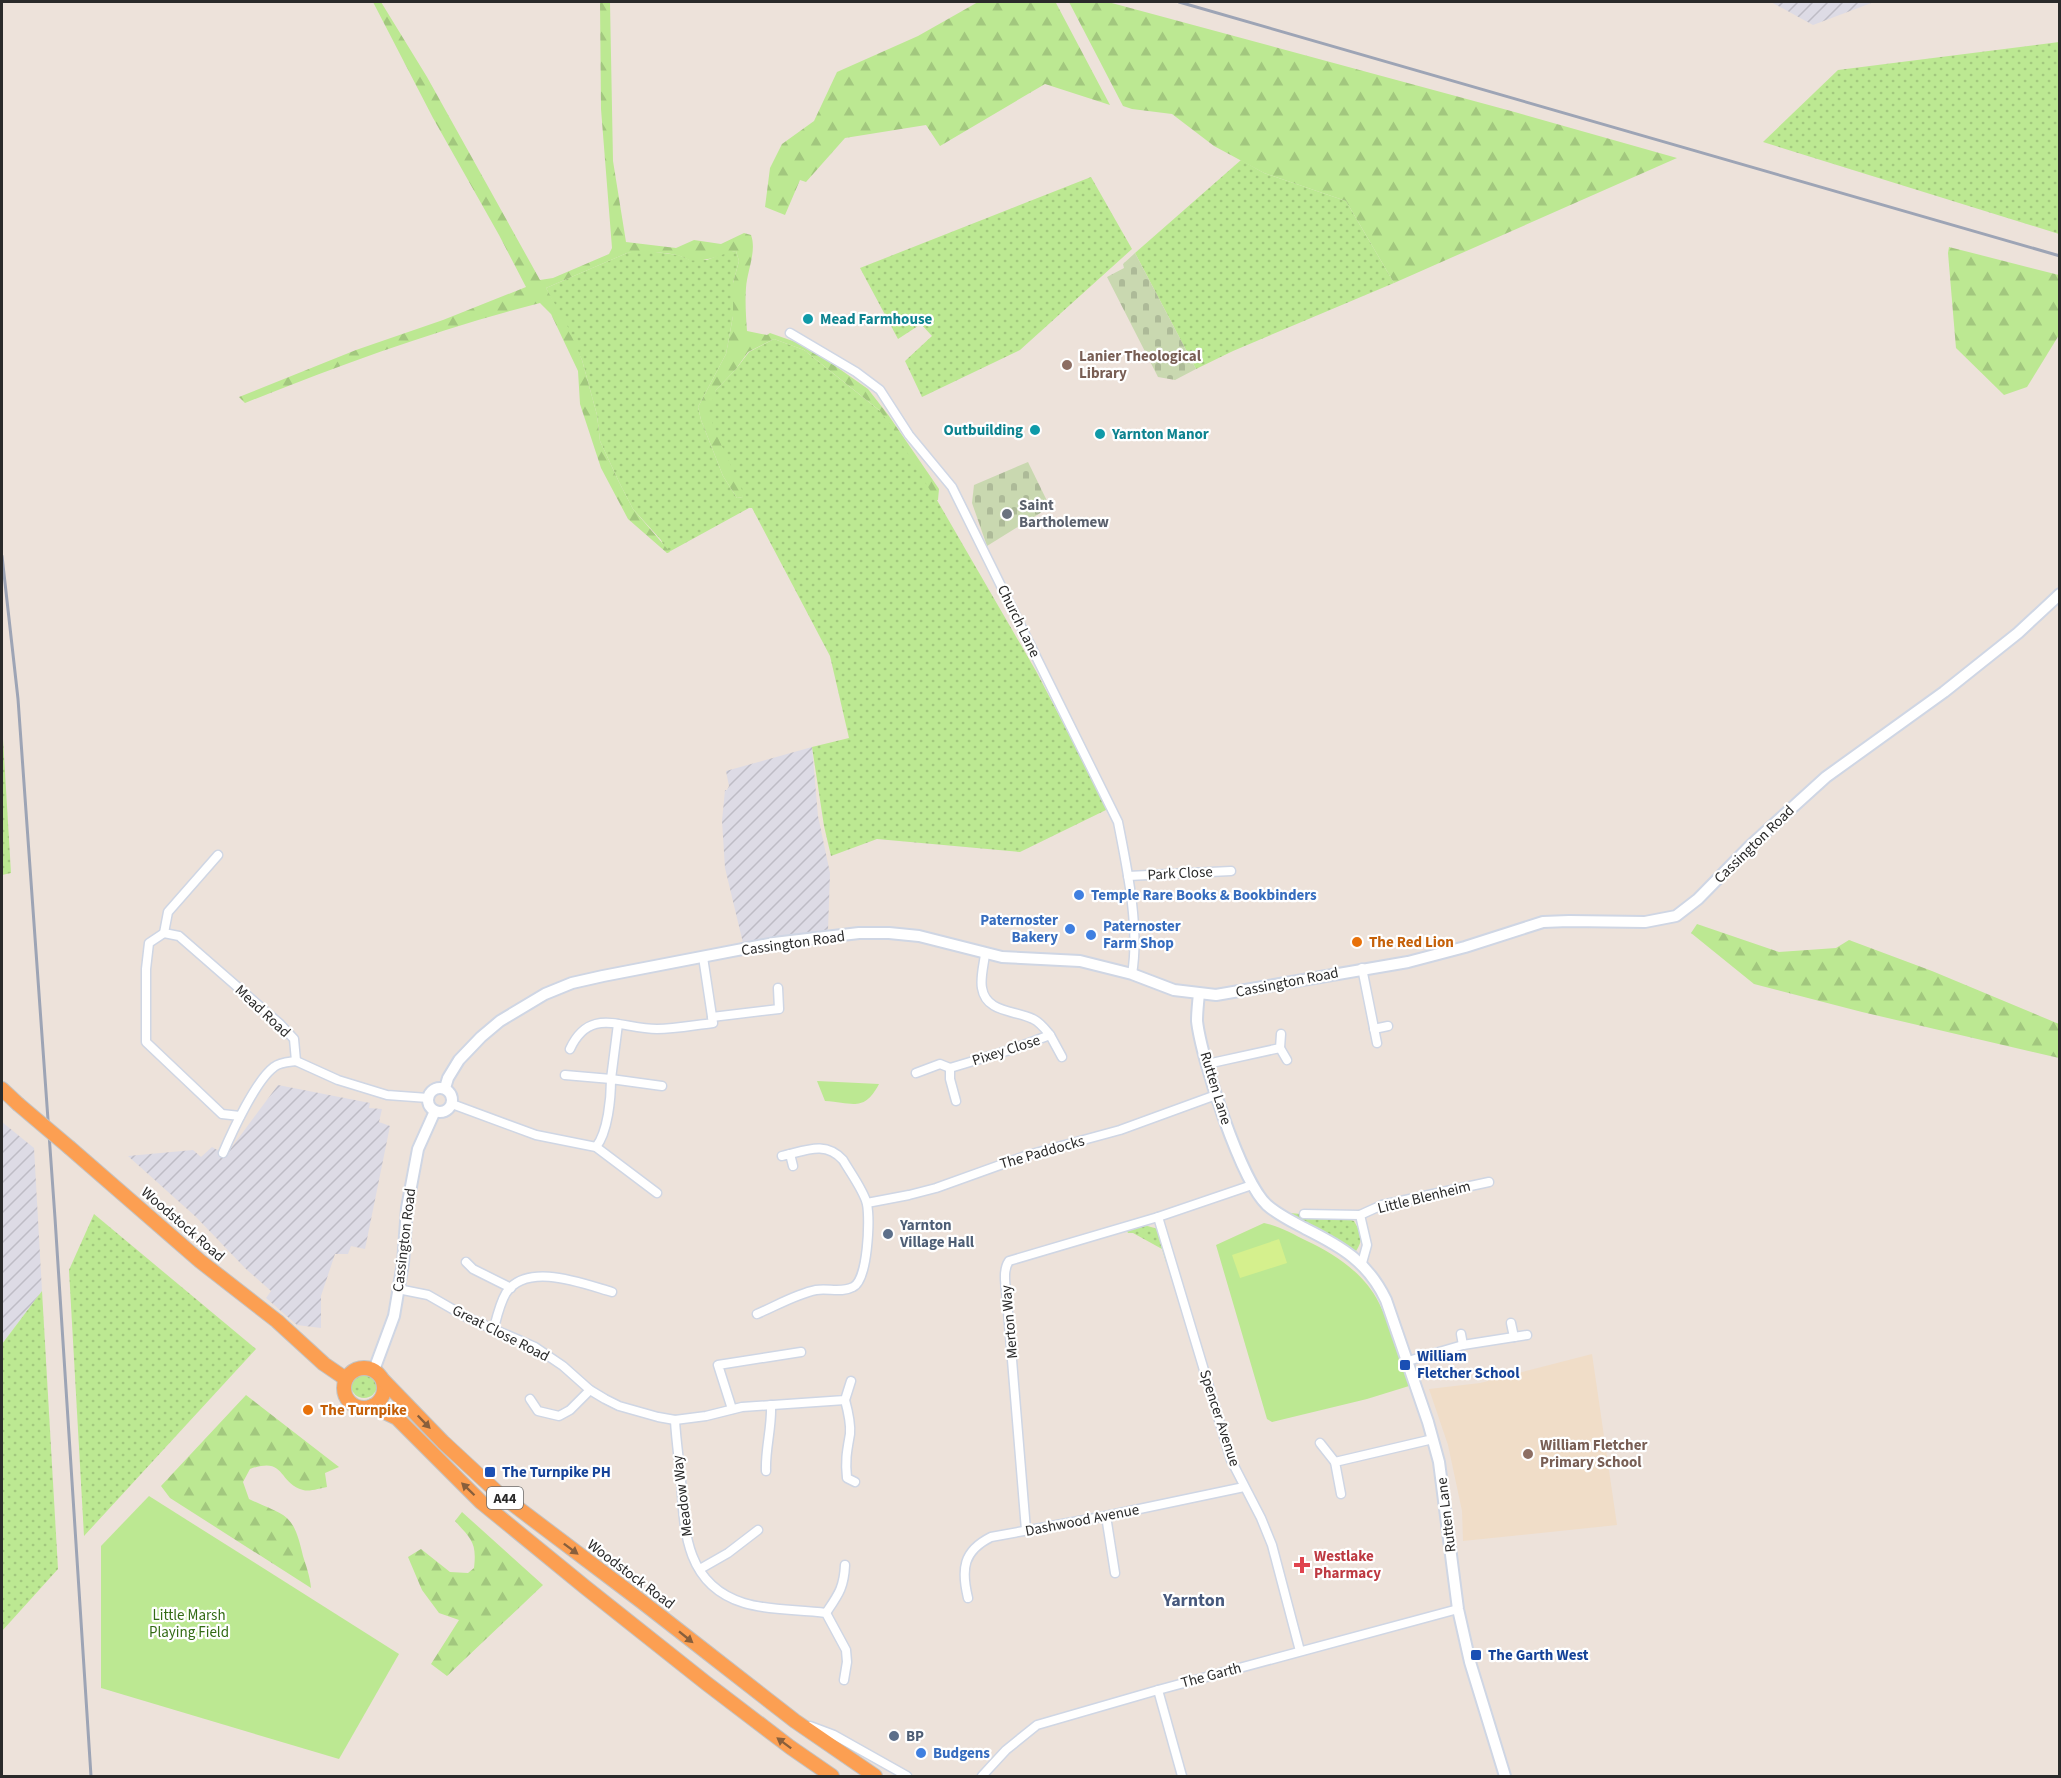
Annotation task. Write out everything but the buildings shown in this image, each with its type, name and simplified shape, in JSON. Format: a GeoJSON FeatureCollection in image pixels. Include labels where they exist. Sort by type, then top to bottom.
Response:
{"type":"FeatureCollection","features":[{"type":"Feature","properties":{"kind":"highway","name":"Woodstock Road"},"geometry":{"type":"LineString","coordinates":[[2,1089],[200,1261],[277,1321],[324,1364],[346,1379]]}},
{"type":"Feature","properties":{"kind":"highway"},"geometry":{"type":"LineString","coordinates":[[346,1379],[356,1369],[362,1368],[378,1375],[384,1393],[372,1406]]}},
{"type":"Feature","properties":{"kind":"highway","name":"Woodstock Road"},"geometry":{"type":"LineString","coordinates":[[378,1375],[443,1442],[498,1492],[795,1721],[875,1776]]}},
{"type":"Feature","properties":{"kind":"highway","name":"A44"},"geometry":{"type":"LineString","coordinates":[[346,1379],[344,1389],[349,1401],[358,1406],[372,1406],[398,1418],[481,1502],[706,1683],[790,1748],[832,1776]]}},
{"type":"Feature","properties":{"kind":"street","name":"Church Lane"},"geometry":{"type":"LineString","coordinates":[[790,333],[856,372],[880,390],[909,435],[958,497],[1118,822],[1128,876],[1133,936],[1132,974]]}},
{"type":"Feature","properties":{"kind":"street","name":"Cassington Road"},"geometry":{"type":"LineString","coordinates":[[445,1088],[459,1060],[481,1037],[500,1020],[545,994],[572,983],[774,943],[874,933],[928,938],[985,954],[1024,959],[1080,961],[1132,974],[1174,990],[1216,995],[1362,968],[1381,967],[1438,954],[1543,922],[1645,922],[1676,916],[1698,899],[1750,846],[1826,777],[1944,692],[2018,633],[2060,594]]}},
{"type":"Feature","properties":{"kind":"street"},"geometry":{"type":"LineString","coordinates":[[218,855],[168,912],[164,933],[149,943],[146,969],[146,1042],[222,1114],[240,1116]]}},
{"type":"Feature","properties":{"kind":"street","name":"Park Close"},"geometry":{"type":"LineString","coordinates":[[1128,876],[1231,871]]}},
{"type":"Feature","properties":{"kind":"street","name":"Mead Road"},"geometry":{"type":"LineString","coordinates":[[164,933],[180,936],[280,1024],[294,1039],[297,1061]]}},
{"type":"Feature","properties":{"kind":"street","name":"Pixey Close"},"geometry":{"type":"LineString","coordinates":[[916,1073],[940,1064],[950,1068],[1050,1035],[1041,1024],[1031,1018],[995,1007],[987,999],[982,988],[985,954]]}},
{"type":"Feature","properties":{"kind":"street"},"geometry":{"type":"LineString","coordinates":[[570,1049],[576,1035],[587,1026],[603,1023],[646,1029],[669,1029],[713,1023],[702,957]]}},
{"type":"Feature","properties":{"kind":"street"},"geometry":{"type":"LineString","coordinates":[[1362,968],[1377,1042]]}},
{"type":"Feature","properties":{"kind":"street"},"geometry":{"type":"LineString","coordinates":[[712,1017],[779,1009],[778,988]]}},
{"type":"Feature","properties":{"kind":"street","name":"Rutten Lane"},"geometry":{"type":"LineString","coordinates":[[1199,994],[1197,1021],[1207,1064],[1216,1095],[1252,1185],[1267,1205],[1287,1219],[1326,1238],[1362,1263],[1380,1287],[1408,1361],[1439,1462],[1458,1609],[1472,1671],[1505,1776]]}},
{"type":"Feature","properties":{"kind":"street"},"geometry":{"type":"LineString","coordinates":[[596,1147],[601,1140],[611,1095],[618,1024]]}},
{"type":"Feature","properties":{"kind":"street"},"geometry":{"type":"LineString","coordinates":[[1374,1029],[1388,1026]]}},
{"type":"Feature","properties":{"kind":"street"},"geometry":{"type":"LineString","coordinates":[[1281,1034],[1280,1048],[1287,1060]]}},
{"type":"Feature","properties":{"kind":"street"},"geometry":{"type":"LineString","coordinates":[[1050,1035],[1062,1057]]}},
{"type":"Feature","properties":{"kind":"street"},"geometry":{"type":"LineString","coordinates":[[1207,1064],[1280,1048]]}},
{"type":"Feature","properties":{"kind":"street"},"geometry":{"type":"LineString","coordinates":[[223,1153],[240,1116],[267,1072],[281,1063],[297,1061],[338,1080],[387,1095],[428,1098]]}},
{"type":"Feature","properties":{"kind":"street"},"geometry":{"type":"LineString","coordinates":[[950,1068],[956,1101]]}},
{"type":"Feature","properties":{"kind":"street"},"geometry":{"type":"LineString","coordinates":[[565,1075],[663,1086]]}},
{"type":"Feature","properties":{"kind":"street"},"geometry":{"type":"LineString","coordinates":[[435,1088],[445,1088],[452,1096],[452,1104],[445,1111],[435,1111],[429,1105],[428,1098],[435,1088]]}},
{"type":"Feature","properties":{"kind":"street","name":"The Paddocks"},"geometry":{"type":"LineString","coordinates":[[867,1203],[909,1196],[936,1188],[1028,1155],[1120,1130],[1216,1095]]}},
{"type":"Feature","properties":{"kind":"street"},"geometry":{"type":"LineString","coordinates":[[452,1104],[536,1135],[596,1147],[657,1193]]}},
{"type":"Feature","properties":{"kind":"street","name":"Cassington Road"},"geometry":{"type":"LineString","coordinates":[[378,1375],[394,1316],[407,1208],[418,1149],[435,1111]]}},
{"type":"Feature","properties":{"kind":"street"},"geometry":{"type":"LineString","coordinates":[[757,1314],[807,1292],[820,1289],[852,1288],[858,1284],[863,1270],[868,1224],[867,1203],[843,1160],[828,1148],[814,1147],[786,1155],[794,1166]]}},
{"type":"Feature","properties":{"kind":"street","name":"Little Blenheim"},"geometry":{"type":"LineString","coordinates":[[1360,1215],[1382,1205],[1489,1182]]}},
{"type":"Feature","properties":{"kind":"street","name":"Merton Way"},"geometry":{"type":"LineString","coordinates":[[1026,1530],[1006,1289],[1006,1265],[1009,1261],[1158,1217],[1252,1185]]}},
{"type":"Feature","properties":{"kind":"street"},"geometry":{"type":"LineString","coordinates":[[1304,1214],[1360,1215],[1367,1245],[1362,1263]]}},
{"type":"Feature","properties":{"kind":"street","name":"Spencer Avenue"},"geometry":{"type":"LineString","coordinates":[[1158,1217],[1231,1460],[1261,1518],[1272,1545],[1300,1651]]}},
{"type":"Feature","properties":{"kind":"street"},"geometry":{"type":"LineString","coordinates":[[466,1262],[473,1269],[511,1288]]}},
{"type":"Feature","properties":{"kind":"street"},"geometry":{"type":"LineString","coordinates":[[494,1328],[502,1300],[511,1288],[528,1278],[552,1276],[612,1292]]}},
{"type":"Feature","properties":{"kind":"street","name":"Great Close Road"},"geometry":{"type":"LineString","coordinates":[[398,1288],[428,1295],[468,1318],[545,1353],[590,1390],[619,1407],[675,1420],[706,1416],[732,1409],[845,1400]]}},
{"type":"Feature","properties":{"kind":"street"},"geometry":{"type":"LineString","coordinates":[[1511,1323],[1514,1337]]}},
{"type":"Feature","properties":{"kind":"street"},"geometry":{"type":"LineString","coordinates":[[1461,1334],[1463,1345]]}},
{"type":"Feature","properties":{"kind":"street"},"geometry":{"type":"LineString","coordinates":[[1408,1361],[1463,1345],[1527,1335]]}},
{"type":"Feature","properties":{"kind":"street"},"geometry":{"type":"LineString","coordinates":[[732,1409],[717,1365],[801,1352]]}},
{"type":"Feature","properties":{"kind":"street"},"geometry":{"type":"LineString","coordinates":[[851,1381],[845,1400],[850,1433],[845,1460],[847,1478],[855,1482]]}},
{"type":"Feature","properties":{"kind":"street"},"geometry":{"type":"LineString","coordinates":[[530,1399],[536,1414],[559,1416],[566,1413],[590,1390]]}},
{"type":"Feature","properties":{"kind":"street"},"geometry":{"type":"LineString","coordinates":[[766,1471],[765,1455],[772,1415],[771,1405]]}},
{"type":"Feature","properties":{"kind":"street","name":"Meadow Way"},"geometry":{"type":"LineString","coordinates":[[675,1420],[676,1451],[686,1536],[694,1561],[710,1583],[721,1593],[746,1604],[826,1613]]}},
{"type":"Feature","properties":{"kind":"street"},"geometry":{"type":"LineString","coordinates":[[1335,1462],[1433,1439]]}},
{"type":"Feature","properties":{"kind":"street"},"geometry":{"type":"LineString","coordinates":[[1320,1443],[1335,1462],[1341,1494]]}},
{"type":"Feature","properties":{"kind":"street","name":"Dashwood Avenue"},"geometry":{"type":"LineString","coordinates":[[968,1598],[964,1581],[965,1563],[969,1555],[982,1542],[992,1537],[1244,1487]]}},
{"type":"Feature","properties":{"kind":"street"},"geometry":{"type":"LineString","coordinates":[[1106,1516],[1115,1573]]}},
{"type":"Feature","properties":{"kind":"street"},"geometry":{"type":"LineString","coordinates":[[700,1569],[728,1554],[758,1530]]}},
{"type":"Feature","properties":{"kind":"street"},"geometry":{"type":"LineString","coordinates":[[844,1680],[846,1650],[826,1613],[841,1591],[845,1579],[845,1565]]}},
{"type":"Feature","properties":{"kind":"street","name":"The Garth"},"geometry":{"type":"LineString","coordinates":[[982,1776],[1006,1750],[1037,1725],[1458,1609]]}},
{"type":"Feature","properties":{"kind":"street"},"geometry":{"type":"LineString","coordinates":[[1158,1690],[1182,1776]]}},
{"type":"Feature","properties":{"kind":"street"},"geometry":{"type":"LineString","coordinates":[[795,1721],[834,1735],[904,1776]]}},
{"type":"Feature","properties":{"kind":"shaded area"},"geometry":{"type":"Polygon","coordinates":[[[1771,2],[1874,2],[1813,25],[1771,2]]]}},
{"type":"Feature","properties":{"kind":"shaded area"},"geometry":{"type":"Polygon","coordinates":[[[812,747],[818,816],[830,873],[828,930],[743,943],[725,868],[722,821],[725,790],[729,786],[726,771],[812,747]]]}},
{"type":"Feature","properties":{"kind":"shaded area"},"geometry":{"type":"Polygon","coordinates":[[[278,1085],[370,1103],[369,1108],[382,1109],[379,1122],[390,1126],[365,1249],[351,1246],[348,1254],[335,1254],[321,1296],[321,1328],[297,1325],[266,1298],[271,1291],[246,1269],[196,1217],[128,1156],[193,1150],[201,1157],[212,1147],[226,1155],[278,1085]]]}},
{"type":"Feature","properties":{"kind":"shaded area"},"geometry":{"type":"Polygon","coordinates":[[[2,1122],[34,1148],[42,1291],[2,1344],[2,1122]]]}},
{"type":"Feature","properties":{"kind":"shaded area","name":"William Fletcher Primary School"},"geometry":{"type":"Polygon","coordinates":[[[1592,1354],[1617,1525],[1463,1541],[1462,1511],[1448,1445],[1429,1389],[1480,1383],[1592,1354]]]}},
{"type":"Feature","properties":{"kind":"green space"},"geometry":{"type":"Polygon","coordinates":[[[373,2],[381,2],[427,77],[540,280],[553,278],[609,254],[612,248],[601,109],[600,2],[610,2],[613,161],[626,242],[676,248],[694,240],[721,244],[744,233],[751,235],[753,248],[746,293],[747,331],[767,335],[770,333],[807,346],[868,389],[939,489],[938,500],[879,410],[804,350],[774,339],[748,352],[716,390],[709,411],[714,429],[742,490],[743,497],[737,498],[723,476],[698,407],[726,354],[733,316],[733,283],[739,261],[736,251],[695,261],[661,253],[627,253],[546,288],[569,329],[582,360],[597,415],[600,441],[633,509],[670,552],[667,553],[628,519],[601,468],[580,404],[578,371],[551,314],[540,303],[391,348],[245,403],[239,397],[356,350],[443,320],[526,287],[433,118],[373,2]]]}},
{"type":"Feature","properties":{"kind":"green space"},"geometry":{"type":"Polygon","coordinates":[[[978,2],[1056,3],[1110,105],[1045,84],[940,146],[926,125],[845,138],[806,182],[800,180],[785,215],[765,207],[770,168],[782,144],[814,121],[837,72],[918,36],[978,2]]]}},
{"type":"Feature","properties":{"kind":"green space"},"geometry":{"type":"Polygon","coordinates":[[[1069,2],[1108,2],[1677,158],[1394,283],[1346,201],[1264,173],[1214,146],[1172,114],[1123,106],[1069,2]]]}},
{"type":"Feature","properties":{"kind":"green space"},"geometry":{"type":"Polygon","coordinates":[[[2059,42],[2059,234],[1763,142],[1838,70],[2059,42]]]}},
{"type":"Feature","properties":{"kind":"green space"},"geometry":{"type":"Polygon","coordinates":[[[1241,160],[1264,173],[1346,201],[1394,283],[1196,369],[1135,253],[1241,160]]]}},
{"type":"Feature","properties":{"kind":"green space"},"geometry":{"type":"Polygon","coordinates":[[[1091,177],[1132,249],[1020,350],[922,397],[905,361],[932,336],[921,324],[898,339],[860,268],[1091,177]]]}},
{"type":"Feature","properties":{"kind":"green space"},"geometry":{"type":"Polygon","coordinates":[[[1949,247],[2059,275],[2059,335],[2027,387],[2004,395],[1956,348],[1949,247]]]}},
{"type":"Feature","properties":{"kind":"green space"},"geometry":{"type":"Polygon","coordinates":[[[640,250],[678,255],[690,260],[707,260],[736,251],[739,261],[733,283],[733,316],[726,354],[698,407],[723,476],[737,498],[743,497],[703,413],[716,390],[749,352],[774,339],[804,350],[890,419],[1036,671],[1108,809],[1020,852],[877,839],[831,856],[812,747],[849,738],[830,656],[752,508],[667,553],[661,540],[633,509],[600,441],[597,415],[582,360],[546,288],[627,253],[640,250]]]}},
{"type":"Feature","properties":{"kind":"green space"},"geometry":{"type":"Polygon","coordinates":[[[1135,253],[1196,369],[1175,380],[1158,377],[1107,277],[1124,268],[1123,264],[1135,253]]]}},
{"type":"Feature","properties":{"kind":"green space"},"geometry":{"type":"Polygon","coordinates":[[[1028,462],[1050,507],[987,546],[972,503],[974,485],[1028,462]]]}},
{"type":"Feature","properties":{"kind":"green space"},"geometry":{"type":"Polygon","coordinates":[[[2,722],[11,873],[2,875],[2,722]]]}},
{"type":"Feature","properties":{"kind":"green space"},"geometry":{"type":"Polygon","coordinates":[[[1697,924],[1779,952],[1836,948],[1849,940],[1932,971],[2059,1024],[2059,1058],[1754,984],[1691,933],[1697,924]]]}},
{"type":"Feature","properties":{"kind":"green space"},"geometry":{"type":"Polygon","coordinates":[[[817,1081],[879,1084],[868,1099],[851,1104],[825,1101],[817,1081]]]}},
{"type":"Feature","properties":{"kind":"green space"},"geometry":{"type":"Polygon","coordinates":[[[1290,1213],[1354,1221],[1361,1236],[1356,1251],[1290,1213]]]}},
{"type":"Feature","properties":{"kind":"green space"},"geometry":{"type":"Polygon","coordinates":[[[94,1214],[256,1349],[84,1536],[69,1270],[94,1214]]]}},
{"type":"Feature","properties":{"kind":"green space"},"geometry":{"type":"Polygon","coordinates":[[[1264,1223],[1286,1230],[1328,1252],[1366,1283],[1384,1313],[1409,1386],[1367,1399],[1272,1422],[1267,1419],[1216,1245],[1264,1223]]]}},
{"type":"Feature","properties":{"kind":"green space"},"geometry":{"type":"Polygon","coordinates":[[[1144,1225],[1158,1229],[1168,1261],[1166,1262],[1162,1249],[1127,1231],[1144,1225]]]}},
{"type":"Feature","properties":{"kind":"green space"},"geometry":{"type":"Polygon","coordinates":[[[1279,1239],[1287,1263],[1240,1278],[1232,1255],[1279,1239]]]}},
{"type":"Feature","properties":{"kind":"green space"},"geometry":{"type":"Polygon","coordinates":[[[42,1291],[58,1569],[2,1631],[2,1344],[42,1291]]]}},
{"type":"Feature","properties":{"kind":"green space"},"geometry":{"type":"Polygon","coordinates":[[[364,1372],[373,1376],[377,1385],[373,1394],[364,1398],[355,1394],[351,1385],[355,1376],[364,1372]]]}},
{"type":"Feature","properties":{"kind":"green space"},"geometry":{"type":"Polygon","coordinates":[[[246,1395],[339,1467],[325,1473],[327,1487],[312,1490],[303,1490],[295,1486],[276,1468],[270,1466],[250,1469],[243,1482],[249,1499],[280,1513],[292,1523],[311,1588],[170,1498],[161,1486],[246,1395]]]}},
{"type":"Feature","properties":{"kind":"green space","name":"Little Marsh Playing Field"},"geometry":{"type":"Polygon","coordinates":[[[149,1496],[399,1654],[339,1759],[101,1688],[101,1546],[149,1496]]]}},
{"type":"Feature","properties":{"kind":"green space"},"geometry":{"type":"Polygon","coordinates":[[[462,1512],[543,1585],[447,1676],[431,1664],[459,1620],[439,1613],[422,1590],[408,1557],[421,1549],[450,1572],[468,1573],[474,1568],[475,1552],[472,1541],[455,1521],[462,1512]]]}},
{"type":"Feature","properties":{"kind":"railway"},"geometry":{"type":"LineString","coordinates":[[1179,2],[2060,256]]}},
{"type":"Feature","properties":{"kind":"railway"},"geometry":{"type":"LineString","coordinates":[[2,556],[18,699],[55,1218],[91,1776]]}},
{"type":"Feature","properties":{"kind":"place","name":"Mead Farmhouse"},"geometry":{"type":"Point","coordinates":[808,319]}},
{"type":"Feature","properties":{"kind":"place","name":"Lanier Theological Library"},"geometry":{"type":"Point","coordinates":[1067,365]}},
{"type":"Feature","properties":{"kind":"place","name":"Outbuilding"},"geometry":{"type":"Point","coordinates":[1035,430]}},
{"type":"Feature","properties":{"kind":"place","name":"Yarnton Manor"},"geometry":{"type":"Point","coordinates":[1100,434]}},
{"type":"Feature","properties":{"kind":"place","name":"Saint Bartholemew"},"geometry":{"type":"Point","coordinates":[1007,514]}},
{"type":"Feature","properties":{"kind":"place","name":"Temple Rare Books & Bookbinders"},"geometry":{"type":"Point","coordinates":[1079,895]}},
{"type":"Feature","properties":{"kind":"place","name":"Paternoster Bakery"},"geometry":{"type":"Point","coordinates":[1070,929]}},
{"type":"Feature","properties":{"kind":"place","name":"Paternoster Farm Shop"},"geometry":{"type":"Point","coordinates":[1091,935]}},
{"type":"Feature","properties":{"kind":"place","name":"The Red Lion"},"geometry":{"type":"Point","coordinates":[1357,942]}},
{"type":"Feature","properties":{"kind":"place","name":"Yarnton Village Hall"},"geometry":{"type":"Point","coordinates":[888,1234]}},
{"type":"Feature","properties":{"kind":"place","name":"William Fletcher School"},"geometry":{"type":"Point","coordinates":[1405,1365]}},
{"type":"Feature","properties":{"kind":"place","name":"The Turnpike"},"geometry":{"type":"Point","coordinates":[308,1410]}},
{"type":"Feature","properties":{"kind":"place","name":"William Fletcher Primary School"},"geometry":{"type":"Point","coordinates":[1528,1454]}},
{"type":"Feature","properties":{"kind":"place","name":"The Turnpike PH"},"geometry":{"type":"Point","coordinates":[490,1472]}},
{"type":"Feature","properties":{"kind":"place","name":"Westlake Pharmacy"},"geometry":{"type":"Point","coordinates":[1302,1565]}},
{"type":"Feature","properties":{"kind":"place","name":"The Garth West"},"geometry":{"type":"Point","coordinates":[1476,1655]}},
{"type":"Feature","properties":{"kind":"place","name":"BP"},"geometry":{"type":"Point","coordinates":[894,1736]}},
{"type":"Feature","properties":{"kind":"place","name":"Budgens"},"geometry":{"type":"Point","coordinates":[921,1753]}},
{"type":"Feature","properties":{"kind":"district","name":"Yarnton"},"geometry":{"type":"Point","coordinates":[1194,1600]}}]}
